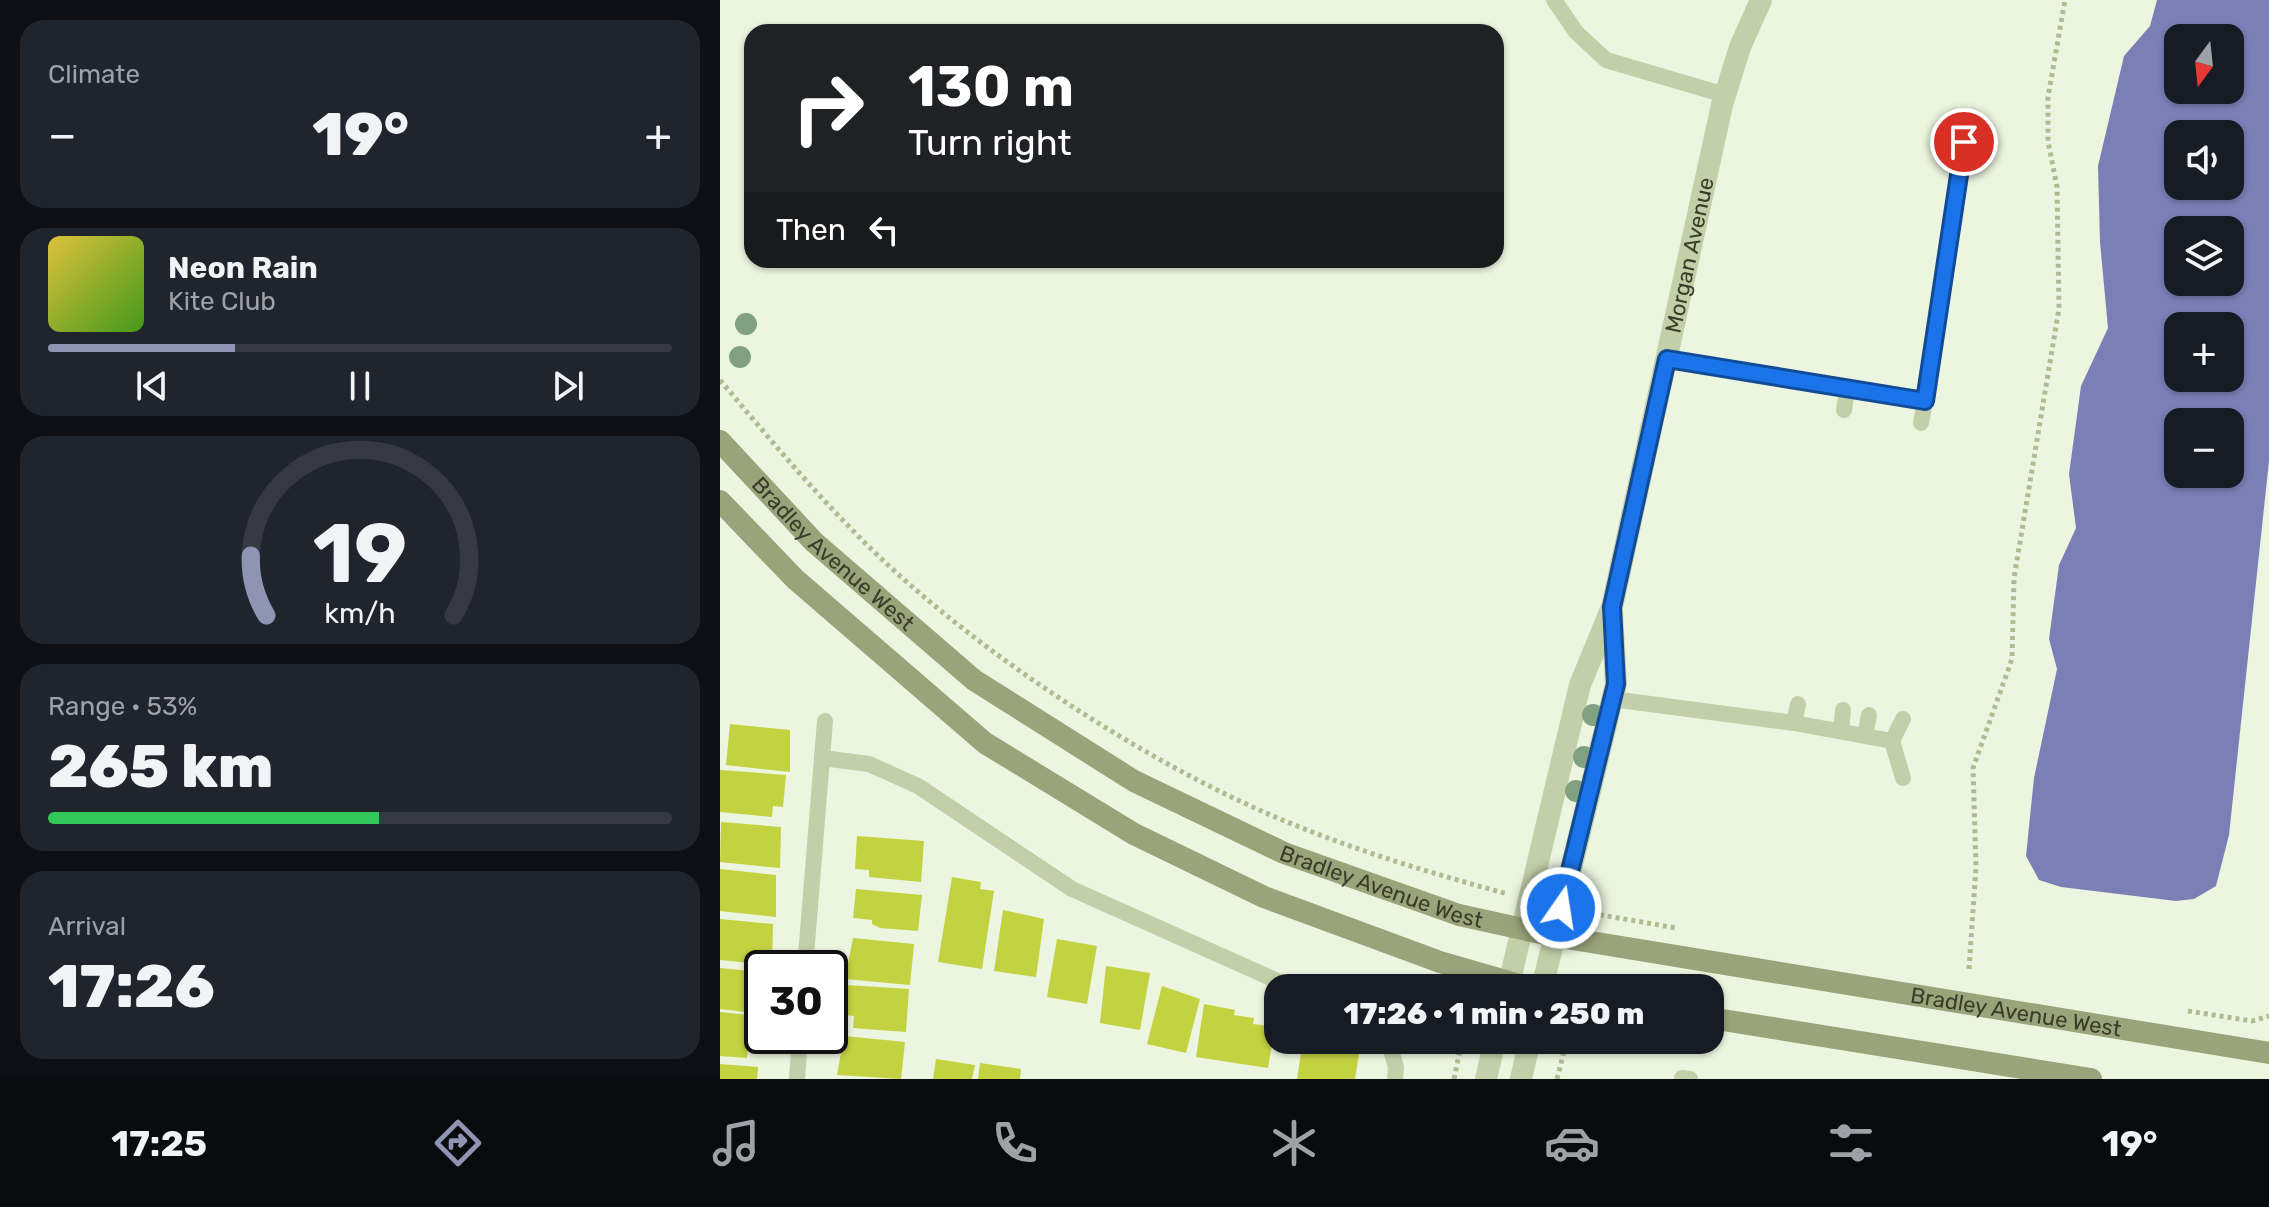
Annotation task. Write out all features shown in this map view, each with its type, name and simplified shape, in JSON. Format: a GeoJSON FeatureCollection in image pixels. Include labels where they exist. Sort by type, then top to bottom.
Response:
{"type":"FeatureCollection","features":[{"type":"Feature","properties":{"kind":"main road","name":"Bradley Avenue West"},"geometry":{"type":"LineString","coordinates":[[720,441],[814,542],[974,680],[1134,781],[1284,853],[1459,915],[1554,936],[2269,1053]]}},
{"type":"Feature","properties":{"kind":"main road","name":"Bradley Avenue West"},"geometry":{"type":"LineString","coordinates":[[720,501],[795,579],[985,743],[1134,834],[1264,897],[1478,974]]}},
{"type":"Feature","properties":{"kind":"main road"},"geometry":{"type":"LineString","coordinates":[[1724,1020],[2091,1079]]}},
{"type":"Feature","properties":{"kind":"street","name":"Morgan Avenue"},"geometry":{"type":"LineString","coordinates":[[1517,974],[1522,929],[1580,685],[1612,607],[1725,95],[1761,0]]}},
{"type":"Feature","properties":{"kind":"street","name":"Morgan Avenue"},"geometry":{"type":"LineString","coordinates":[[1545,974],[1616,684],[1612,607]]}},
{"type":"Feature","properties":{"kind":"street"},"geometry":{"type":"LineString","coordinates":[[1486,1079],[1492,1054]]}},
{"type":"Feature","properties":{"kind":"street"},"geometry":{"type":"LineString","coordinates":[[1521,1079],[1527,1054]]}},
{"type":"Feature","properties":{"kind":"lane"},"geometry":{"type":"LineString","coordinates":[[1554,0],[1576,32],[1606,60],[1725,95]]}},
{"type":"Feature","properties":{"kind":"lane"},"geometry":{"type":"LineString","coordinates":[[1921,423],[1964,142]]}},
{"type":"Feature","properties":{"kind":"lane"},"geometry":{"type":"LineString","coordinates":[[1667,359],[1925,401]]}},
{"type":"Feature","properties":{"kind":"lane"},"geometry":{"type":"LineString","coordinates":[[1844,410],[1847,389]]}},
{"type":"Feature","properties":{"kind":"lane"},"geometry":{"type":"LineString","coordinates":[[1612,699],[1794,723],[1892,741]]}},
{"type":"Feature","properties":{"kind":"lane"},"geometry":{"type":"LineString","coordinates":[[1794,723],[1798,704]]}},
{"type":"Feature","properties":{"kind":"lane"},"geometry":{"type":"LineString","coordinates":[[1841,731],[1843,710]]}},
{"type":"Feature","properties":{"kind":"lane"},"geometry":{"type":"LineString","coordinates":[[1865,736],[1869,715]]}},
{"type":"Feature","properties":{"kind":"lane"},"geometry":{"type":"LineString","coordinates":[[1903,719],[1892,741],[1903,778]]}},
{"type":"Feature","properties":{"kind":"lane"},"geometry":{"type":"LineString","coordinates":[[806,950],[825,721]]}},
{"type":"Feature","properties":{"kind":"lane"},"geometry":{"type":"LineString","coordinates":[[822,758],[869,764],[918,786],[1072,889],[1264,975]]}},
{"type":"Feature","properties":{"kind":"lane"},"geometry":{"type":"LineString","coordinates":[[797,1079],[799,1054]]}},
{"type":"Feature","properties":{"kind":"lane"},"geometry":{"type":"LineString","coordinates":[[1392,1054],[1395,1079]]}},
{"type":"Feature","properties":{"kind":"path"},"geometry":{"type":"LineString","coordinates":[[1969,969],[1976,867],[1973,768],[2012,659],[2014,578],[2059,308],[2057,187],[2048,141],[2048,97],[2065,0]]}},
{"type":"Feature","properties":{"kind":"path"},"geometry":{"type":"LineString","coordinates":[[720,380],[787,459],[888,565],[1023,673],[1147,751],[1266,813],[1383,858],[1529,899]]}},
{"type":"Feature","properties":{"kind":"path"},"geometry":{"type":"LineString","coordinates":[[1561,908],[1686,929]]}},
{"type":"Feature","properties":{"kind":"path"},"geometry":{"type":"LineString","coordinates":[[2177,1010],[2252,1021],[2269,1016]]}},
{"type":"Feature","properties":{"kind":"path"},"geometry":{"type":"LineString","coordinates":[[1454,1079],[1459,1054]]}},
{"type":"Feature","properties":{"kind":"path"},"geometry":{"type":"LineString","coordinates":[[1557,1079],[1563,1054]]}},
{"type":"Feature","properties":{"kind":"water"},"geometry":{"type":"Polygon","coordinates":[[[2157,0],[2269,0],[2269,461],[2229,835],[2216,886],[2194,899],[2176,901],[2061,887],[2039,880],[2026,856],[2034,778],[2057,669],[2049,639],[2059,565],[2076,528],[2069,474],[2081,386],[2108,328],[2100,242],[2098,166],[2124,56],[2150,26],[2157,0]]]}},
{"type":"Feature","properties":{"kind":"building"},"geometry":{"type":"Polygon","coordinates":[[[730,724],[790,730],[790,772],[726,765],[730,724]]]}},
{"type":"Feature","properties":{"kind":"building"},"geometry":{"type":"Polygon","coordinates":[[[720,770],[786,775],[783,807],[773,806],[772,817],[720,812],[720,770]]]}},
{"type":"Feature","properties":{"kind":"building"},"geometry":{"type":"Polygon","coordinates":[[[721,822],[781,827],[780,868],[720,862],[721,822]]]}},
{"type":"Feature","properties":{"kind":"building"},"geometry":{"type":"Polygon","coordinates":[[[857,836],[924,841],[921,882],[869,877],[869,870],[855,869],[857,836]]]}},
{"type":"Feature","properties":{"kind":"building"},"geometry":{"type":"Polygon","coordinates":[[[720,869],[776,875],[776,917],[720,911],[720,869]]]}},
{"type":"Feature","properties":{"kind":"building"},"geometry":{"type":"Polygon","coordinates":[[[952,877],[981,882],[980,889],[994,891],[982,969],[938,962],[952,877]]]}},
{"type":"Feature","properties":{"kind":"building"},"geometry":{"type":"Polygon","coordinates":[[[856,889],[922,895],[918,931],[880,928],[872,924],[872,920],[853,918],[856,889]]]}},
{"type":"Feature","properties":{"kind":"building"},"geometry":{"type":"Polygon","coordinates":[[[1003,910],[1044,919],[1036,977],[994,971],[1003,910]]]}},
{"type":"Feature","properties":{"kind":"building"},"geometry":{"type":"Polygon","coordinates":[[[720,919],[773,924],[772,950],[744,950],[744,962],[720,960],[720,919]]]}},
{"type":"Feature","properties":{"kind":"building"},"geometry":{"type":"Polygon","coordinates":[[[853,938],[914,944],[910,985],[848,979],[853,938]]]}},
{"type":"Feature","properties":{"kind":"building"},"geometry":{"type":"Polygon","coordinates":[[[1057,939],[1097,946],[1087,1004],[1047,997],[1057,939]]]}},
{"type":"Feature","properties":{"kind":"building"},"geometry":{"type":"Polygon","coordinates":[[[1106,966],[1150,973],[1140,1030],[1100,1023],[1106,966]]]}},
{"type":"Feature","properties":{"kind":"building"},"geometry":{"type":"Polygon","coordinates":[[[720,968],[744,970],[744,1012],[720,1009],[720,968]]]}},
{"type":"Feature","properties":{"kind":"building"},"geometry":{"type":"Polygon","coordinates":[[[848,985],[909,989],[906,1032],[853,1028],[854,1016],[848,1015],[848,985]]]}},
{"type":"Feature","properties":{"kind":"building"},"geometry":{"type":"Polygon","coordinates":[[[1162,986],[1200,999],[1186,1053],[1147,1044],[1162,986]]]}},
{"type":"Feature","properties":{"kind":"building"},"geometry":{"type":"Polygon","coordinates":[[[1204,1004],[1235,1010],[1234,1015],[1254,1018],[1253,1024],[1264,1026],[1264,1054],[1270,1054],[1268,1068],[1196,1057],[1204,1004]]]}},
{"type":"Feature","properties":{"kind":"building"},"geometry":{"type":"Polygon","coordinates":[[[720,1012],[744,1014],[744,1054],[747,1054],[747,1058],[720,1056],[720,1012]]]}},
{"type":"Feature","properties":{"kind":"building"},"geometry":{"type":"Polygon","coordinates":[[[848,1036],[905,1042],[901,1079],[837,1075],[841,1054],[848,1054],[848,1036]]]}},
{"type":"Feature","properties":{"kind":"building"},"geometry":{"type":"Polygon","coordinates":[[[1301,1054],[1359,1054],[1355,1079],[1297,1079],[1301,1054]]]}},
{"type":"Feature","properties":{"kind":"building"},"geometry":{"type":"Polygon","coordinates":[[[936,1059],[975,1065],[972,1079],[933,1079],[936,1059]]]}},
{"type":"Feature","properties":{"kind":"building"},"geometry":{"type":"Polygon","coordinates":[[[980,1063],[1021,1069],[1020,1079],[978,1079],[980,1063]]]}},
{"type":"Feature","properties":{"kind":"building"},"geometry":{"type":"Polygon","coordinates":[[[720,1064],[758,1067],[757,1079],[720,1079],[720,1064]]]}},
{"type":"Feature","properties":{"kind":"route"},"geometry":{"type":"LineString","coordinates":[[1561,908],[1616,684],[1612,607],[1667,359],[1925,401],[1964,142]]}}]}
